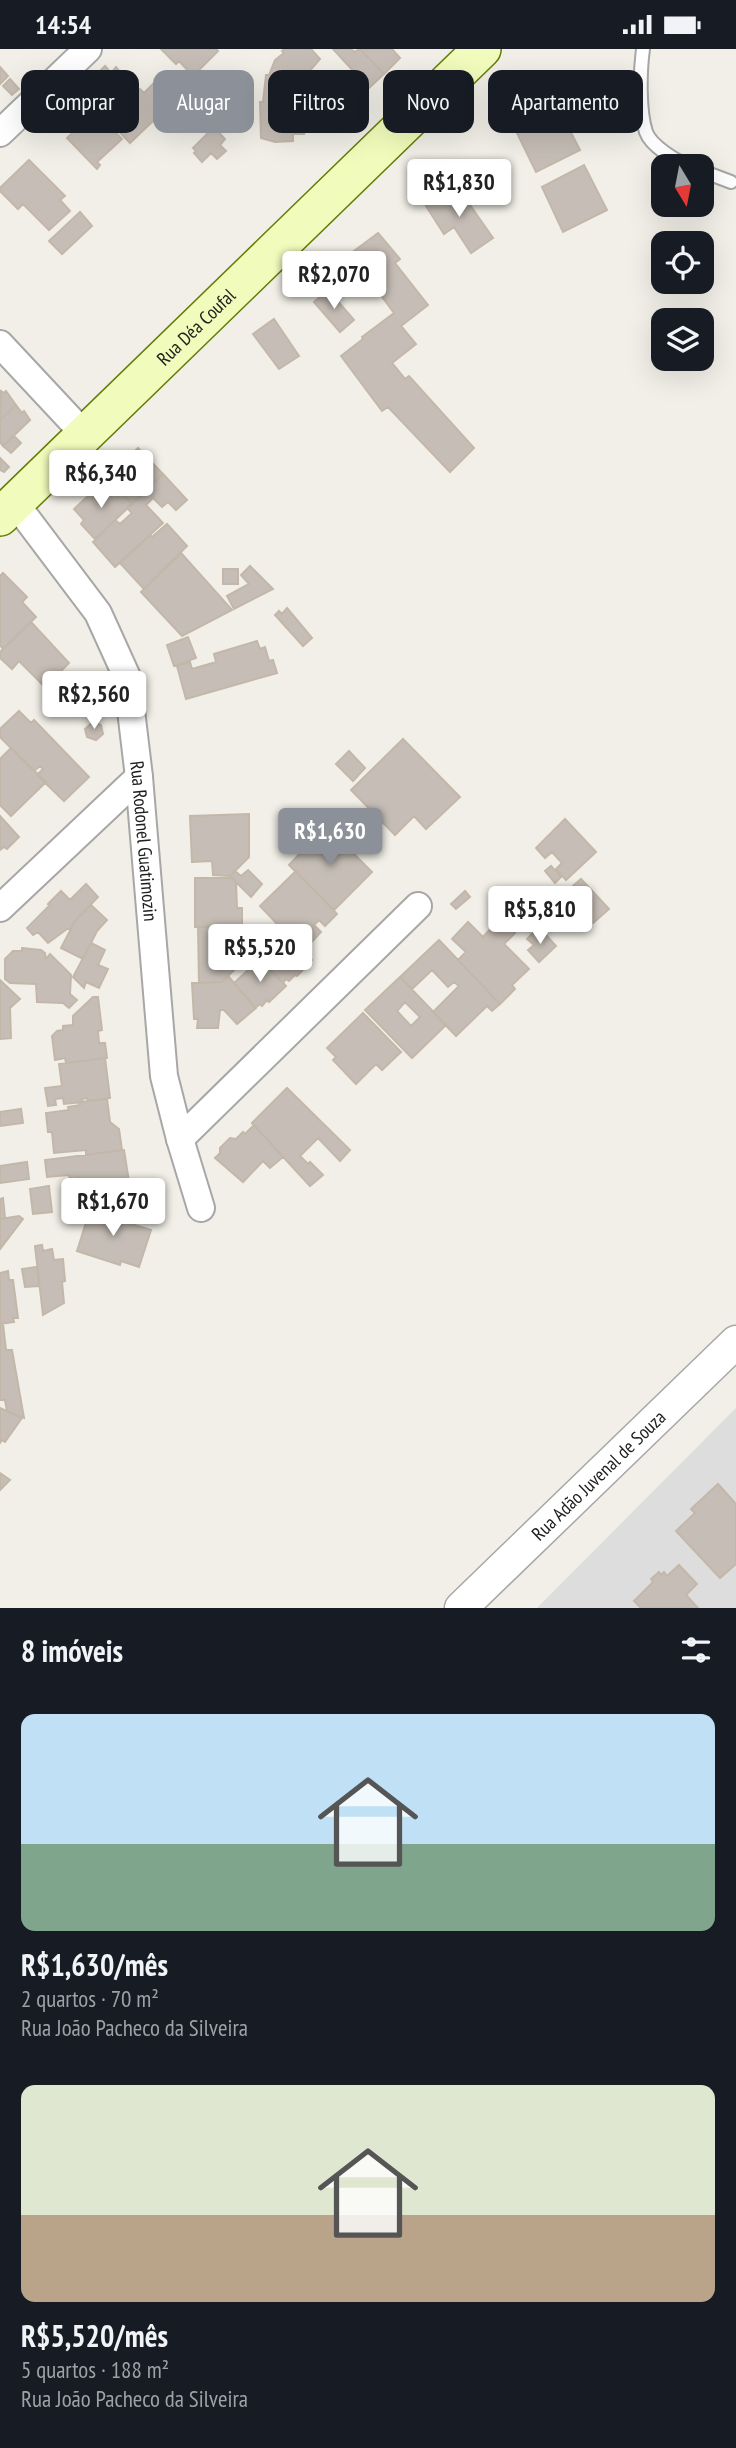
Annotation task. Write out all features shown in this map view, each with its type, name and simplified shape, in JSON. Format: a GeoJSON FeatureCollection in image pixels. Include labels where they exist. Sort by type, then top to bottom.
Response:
{"type":"FeatureCollection","features":[{"type":"Feature","properties":{"kind":"main road","name":"Rua Déa Coufal"},"geometry":{"type":"LineString","coordinates":[[7,510],[482,49]]}},
{"type":"Feature","properties":{"kind":"street"},"geometry":{"type":"LineString","coordinates":[[0,133],[88,49]]}},
{"type":"Feature","properties":{"kind":"street"},"geometry":{"type":"LineString","coordinates":[[0,344],[85,435]]}},
{"type":"Feature","properties":{"kind":"street","name":"Rua Rodonel Guatimozin"},"geometry":{"type":"LineString","coordinates":[[7,510],[98,613],[127,677],[139,778],[164,1076],[201,1208]]}},
{"type":"Feature","properties":{"kind":"street"},"geometry":{"type":"LineString","coordinates":[[0,908],[139,778]]}},
{"type":"Feature","properties":{"kind":"street"},"geometry":{"type":"LineString","coordinates":[[180,1139],[418,907]]}},
{"type":"Feature","properties":{"kind":"street","name":"Rua Adão Juvenal de Souza"},"geometry":{"type":"LineString","coordinates":[[461,1608],[736,1342]]}},
{"type":"Feature","properties":{"kind":"lane"},"geometry":{"type":"LineString","coordinates":[[643,49],[639,77],[647,134],[667,154]]}},
{"type":"Feature","properties":{"kind":"lane"},"geometry":{"type":"LineString","coordinates":[[714,176],[731,182]]}},
{"type":"Feature","properties":{"kind":"shaded area"},"geometry":{"type":"Polygon","coordinates":[[[736,1408],[736,1608],[537,1608],[736,1408]]]}},
{"type":"Feature","properties":{"kind":"building"},"geometry":{"type":"Polygon","coordinates":[[[161,49],[218,51],[199,70],[187,70],[179,61],[176,64],[161,49]]]}},
{"type":"Feature","properties":{"kind":"building"},"geometry":{"type":"Polygon","coordinates":[[[311,49],[320,59],[310,70],[271,70],[275,60],[284,53],[282,51],[311,49]]]}},
{"type":"Feature","properties":{"kind":"building"},"geometry":{"type":"Polygon","coordinates":[[[333,49],[351,49],[354,52],[360,49],[383,75],[369,88],[369,70],[352,70],[333,49]]]}},
{"type":"Feature","properties":{"kind":"building"},"geometry":{"type":"Polygon","coordinates":[[[360,49],[392,49],[400,58],[388,70],[383,70],[383,73],[360,49]]]}},
{"type":"Feature","properties":{"kind":"building"},"geometry":{"type":"Polygon","coordinates":[[[0,67],[8,76],[0,84],[0,67]]]}},
{"type":"Feature","properties":{"kind":"building"},"geometry":{"type":"Polygon","coordinates":[[[266,75],[268,133],[304,133],[293,134],[293,141],[275,142],[261,138],[260,102],[263,102],[266,75]]]}},
{"type":"Feature","properties":{"kind":"building"},"geometry":{"type":"Polygon","coordinates":[[[10,79],[19,89],[12,95],[3,86],[10,79]]]}},
{"type":"Feature","properties":{"kind":"building"},"geometry":{"type":"Polygon","coordinates":[[[153,84],[153,121],[130,143],[120,133],[139,133],[139,90],[144,93],[153,84]]]}},
{"type":"Feature","properties":{"kind":"building"},"geometry":{"type":"Polygon","coordinates":[[[72,133],[116,133],[122,139],[97,162],[100,165],[97,169],[67,138],[72,133]]]}},
{"type":"Feature","properties":{"kind":"building"},"geometry":{"type":"Polygon","coordinates":[[[208,133],[220,133],[225,139],[220,145],[226,151],[217,159],[211,153],[202,162],[193,148],[208,133]]]}},
{"type":"Feature","properties":{"kind":"building"},"geometry":{"type":"Polygon","coordinates":[[[517,133],[571,133],[580,150],[536,172],[517,133]]]}},
{"type":"Feature","properties":{"kind":"building"},"geometry":{"type":"Polygon","coordinates":[[[29,160],[65,196],[60,200],[70,211],[49,230],[23,204],[18,209],[0,191],[29,160]]]}},
{"type":"Feature","properties":{"kind":"building"},"geometry":{"type":"Polygon","coordinates":[[[584,165],[607,210],[563,232],[542,187],[584,165]]]}},
{"type":"Feature","properties":{"kind":"building"},"geometry":{"type":"Polygon","coordinates":[[[456,185],[493,238],[471,253],[454,227],[444,234],[426,206],[456,185]]]}},
{"type":"Feature","properties":{"kind":"building"},"geometry":{"type":"Polygon","coordinates":[[[80,212],[92,226],[62,254],[49,241],[80,212]]]}},
{"type":"Feature","properties":{"kind":"building"},"geometry":{"type":"Polygon","coordinates":[[[378,233],[400,259],[395,263],[428,305],[401,326],[416,344],[392,363],[405,379],[409,376],[474,448],[450,472],[388,407],[382,411],[341,356],[394,313],[350,254],[378,233]]]}},
{"type":"Feature","properties":{"kind":"building"},"geometry":{"type":"Polygon","coordinates":[[[328,290],[354,320],[340,332],[314,302],[328,290]]]}},
{"type":"Feature","properties":{"kind":"building"},"geometry":{"type":"Polygon","coordinates":[[[274,319],[299,356],[279,369],[253,334],[274,319]]]}},
{"type":"Feature","properties":{"kind":"building"},"geometry":{"type":"Polygon","coordinates":[[[1,391],[6,391],[16,405],[0,420],[1,391]]]}},
{"type":"Feature","properties":{"kind":"building"},"geometry":{"type":"Polygon","coordinates":[[[16,405],[30,420],[3,446],[0,442],[0,420],[16,405]]]}},
{"type":"Feature","properties":{"kind":"building"},"geometry":{"type":"Polygon","coordinates":[[[14,436],[21,443],[11,453],[3,446],[14,436]]]}},
{"type":"Feature","properties":{"kind":"building"},"geometry":{"type":"Polygon","coordinates":[[[138,448],[163,474],[132,504],[119,491],[136,474],[136,470],[126,460],[138,448]]]}},
{"type":"Feature","properties":{"kind":"building"},"geometry":{"type":"Polygon","coordinates":[[[0,458],[9,467],[4,472],[0,470],[0,458]]]}},
{"type":"Feature","properties":{"kind":"building"},"geometry":{"type":"Polygon","coordinates":[[[163,474],[187,500],[176,510],[168,502],[162,507],[153,498],[146,505],[163,523],[115,567],[93,542],[115,520],[120,524],[132,513],[127,508],[163,474]]]}},
{"type":"Feature","properties":{"kind":"building"},"geometry":{"type":"Polygon","coordinates":[[[103,482],[118,497],[121,493],[132,504],[95,539],[81,524],[84,520],[74,509],[103,482]]]}},
{"type":"Feature","properties":{"kind":"building"},"geometry":{"type":"Polygon","coordinates":[[[167,524],[187,546],[144,589],[120,563],[150,535],[152,537],[167,524]]]}},
{"type":"Feature","properties":{"kind":"building"},"geometry":{"type":"Polygon","coordinates":[[[181,553],[232,610],[182,636],[141,592],[181,553]]]}},
{"type":"Feature","properties":{"kind":"building"},"geometry":{"type":"Polygon","coordinates":[[[250,566],[273,589],[234,609],[227,596],[249,584],[241,575],[250,566]]]}},
{"type":"Feature","properties":{"kind":"building"},"geometry":{"type":"Polygon","coordinates":[[[223,569],[238,569],[238,584],[223,584],[223,569]]]}},
{"type":"Feature","properties":{"kind":"building"},"geometry":{"type":"Polygon","coordinates":[[[3,573],[27,597],[22,602],[36,617],[3,649],[0,645],[0,576],[3,573]]]}},
{"type":"Feature","properties":{"kind":"building"},"geometry":{"type":"Polygon","coordinates":[[[287,608],[312,638],[303,646],[275,615],[279,611],[282,614],[287,608]]]}},
{"type":"Feature","properties":{"kind":"building"},"geometry":{"type":"Polygon","coordinates":[[[31,622],[69,663],[45,687],[19,661],[12,669],[0,658],[0,652],[31,622]]]}},
{"type":"Feature","properties":{"kind":"building"},"geometry":{"type":"Polygon","coordinates":[[[188,637],[196,658],[174,666],[167,645],[188,637]]]}},
{"type":"Feature","properties":{"kind":"building"},"geometry":{"type":"Polygon","coordinates":[[[257,641],[260,649],[265,647],[269,661],[273,660],[277,673],[186,699],[177,666],[190,662],[192,669],[216,662],[214,654],[257,641]]]}},
{"type":"Feature","properties":{"kind":"building"},"geometry":{"type":"Polygon","coordinates":[[[19,711],[31,723],[34,720],[89,777],[64,801],[37,775],[43,769],[40,766],[34,771],[0,737],[0,729],[19,711]]]}},
{"type":"Feature","properties":{"kind":"building"},"geometry":{"type":"Polygon","coordinates":[[[93,722],[101,725],[103,734],[96,740],[87,737],[85,729],[93,722]]]}},
{"type":"Feature","properties":{"kind":"building"},"geometry":{"type":"Polygon","coordinates":[[[403,739],[460,797],[426,829],[414,816],[395,835],[351,790],[403,739]]]}},
{"type":"Feature","properties":{"kind":"building"},"geometry":{"type":"Polygon","coordinates":[[[11,748],[46,782],[11,816],[0,805],[0,759],[11,748]]]}},
{"type":"Feature","properties":{"kind":"building"},"geometry":{"type":"Polygon","coordinates":[[[349,751],[365,768],[353,781],[336,764],[349,751]]]}},
{"type":"Feature","properties":{"kind":"building"},"geometry":{"type":"Polygon","coordinates":[[[249,814],[249,857],[230,876],[213,875],[212,861],[192,862],[190,816],[249,814]]]}},
{"type":"Feature","properties":{"kind":"building"},"geometry":{"type":"Polygon","coordinates":[[[0,816],[19,837],[7,849],[4,847],[0,850],[0,816]]]}},
{"type":"Feature","properties":{"kind":"building"},"geometry":{"type":"Polygon","coordinates":[[[565,819],[596,852],[566,880],[556,869],[562,863],[552,852],[545,858],[536,848],[565,819]]]}},
{"type":"Feature","properties":{"kind":"building"},"geometry":{"type":"Polygon","coordinates":[[[326,826],[372,872],[334,910],[289,865],[326,826]]]}},
{"type":"Feature","properties":{"kind":"building"},"geometry":{"type":"Polygon","coordinates":[[[551,866],[561,877],[555,883],[545,871],[551,866]]]}},
{"type":"Feature","properties":{"kind":"building"},"geometry":{"type":"Polygon","coordinates":[[[248,870],[262,884],[251,897],[230,876],[235,871],[241,876],[248,870]]]}},
{"type":"Feature","properties":{"kind":"building"},"geometry":{"type":"Polygon","coordinates":[[[296,871],[337,914],[325,926],[319,920],[314,925],[321,932],[303,951],[260,906],[296,871]]]}},
{"type":"Feature","properties":{"kind":"building"},"geometry":{"type":"Polygon","coordinates":[[[195,878],[233,878],[236,882],[237,908],[242,908],[242,926],[195,927],[195,878]]]}},
{"type":"Feature","properties":{"kind":"building"},"geometry":{"type":"Polygon","coordinates":[[[581,879],[609,909],[593,923],[565,893],[581,879]]]}},
{"type":"Feature","properties":{"kind":"building"},"geometry":{"type":"Polygon","coordinates":[[[86,884],[98,897],[75,921],[71,929],[48,943],[38,932],[33,935],[27,928],[61,891],[70,900],[86,884]]]}},
{"type":"Feature","properties":{"kind":"building"},"geometry":{"type":"Polygon","coordinates":[[[465,891],[470,897],[456,909],[451,904],[465,891]]]}},
{"type":"Feature","properties":{"kind":"building"},"geometry":{"type":"Polygon","coordinates":[[[508,898],[519,909],[510,918],[500,907],[508,898]]]}},
{"type":"Feature","properties":{"kind":"building"},"geometry":{"type":"Polygon","coordinates":[[[91,905],[107,920],[97,931],[83,959],[61,948],[75,921],[91,905]]]}},
{"type":"Feature","properties":{"kind":"building"},"geometry":{"type":"Polygon","coordinates":[[[498,921],[503,921],[515,933],[504,944],[529,969],[512,985],[515,989],[500,1004],[458,960],[466,952],[452,939],[468,922],[483,937],[498,921]]]}},
{"type":"Feature","properties":{"kind":"building"},"geometry":{"type":"Polygon","coordinates":[[[240,926],[241,963],[222,982],[199,983],[198,927],[240,926]]]}},
{"type":"Feature","properties":{"kind":"building"},"geometry":{"type":"Polygon","coordinates":[[[536,930],[542,936],[545,934],[556,946],[539,962],[528,950],[534,945],[527,939],[536,930]]]}},
{"type":"Feature","properties":{"kind":"building"},"geometry":{"type":"Polygon","coordinates":[[[286,933],[312,960],[297,976],[289,981],[286,979],[283,983],[260,959],[286,933]]]}},
{"type":"Feature","properties":{"kind":"building"},"geometry":{"type":"Polygon","coordinates":[[[439,940],[500,1004],[492,1011],[487,1006],[456,1036],[433,1012],[459,986],[454,982],[448,987],[432,970],[412,989],[400,977],[439,940]]]}},
{"type":"Feature","properties":{"kind":"building"},"geometry":{"type":"Polygon","coordinates":[[[91,943],[105,950],[98,965],[108,969],[99,988],[86,982],[84,988],[73,977],[91,943]]]}},
{"type":"Feature","properties":{"kind":"building"},"geometry":{"type":"Polygon","coordinates":[[[22,948],[41,950],[46,959],[50,954],[71,975],[70,994],[77,1000],[69,1008],[63,1003],[37,1002],[36,984],[10,983],[5,979],[5,959],[13,951],[22,951],[22,948]]]}},
{"type":"Feature","properties":{"kind":"building"},"geometry":{"type":"Polygon","coordinates":[[[260,959],[286,986],[269,1002],[267,1000],[262,1006],[260,1004],[255,1008],[234,983],[260,959]]]}},
{"type":"Feature","properties":{"kind":"building"},"geometry":{"type":"Polygon","coordinates":[[[228,976],[256,1008],[237,1024],[224,1010],[220,1010],[218,1028],[197,1028],[192,983],[222,982],[228,976]]]}},
{"type":"Feature","properties":{"kind":"building"},"geometry":{"type":"Polygon","coordinates":[[[400,977],[446,1025],[412,1058],[365,1010],[400,977]],[[405,1002],[397,1011],[411,1026],[420,1017],[405,1002]]]}},
{"type":"Feature","properties":{"kind":"building"},"geometry":{"type":"Polygon","coordinates":[[[0,980],[20,999],[10,1008],[11,1038],[0,1039],[0,980]]]}},
{"type":"Feature","properties":{"kind":"building"},"geometry":{"type":"Polygon","coordinates":[[[93,997],[98,997],[102,1030],[98,1031],[99,1043],[105,1043],[107,1058],[66,1063],[65,1058],[55,1060],[52,1036],[63,1030],[63,1026],[73,1025],[73,1016],[93,997]]]}},
{"type":"Feature","properties":{"kind":"building"},"geometry":{"type":"Polygon","coordinates":[[[363,1013],[401,1052],[382,1070],[376,1064],[356,1084],[333,1060],[336,1057],[327,1048],[363,1013]]]}},
{"type":"Feature","properties":{"kind":"building"},"geometry":{"type":"Polygon","coordinates":[[[105,1058],[110,1098],[88,1101],[87,1098],[82,1099],[82,1102],[64,1104],[63,1098],[55,1099],[56,1105],[48,1106],[45,1088],[62,1086],[59,1064],[105,1058]]]}},
{"type":"Feature","properties":{"kind":"building"},"geometry":{"type":"Polygon","coordinates":[[[287,1088],[350,1150],[340,1161],[318,1138],[300,1156],[323,1175],[310,1186],[252,1123],[287,1088]]]}},
{"type":"Feature","properties":{"kind":"building"},"geometry":{"type":"Polygon","coordinates":[[[107,1099],[110,1122],[119,1129],[122,1150],[86,1155],[86,1150],[54,1153],[52,1132],[48,1132],[46,1113],[69,1110],[68,1107],[80,1105],[80,1102],[107,1099]]]}},
{"type":"Feature","properties":{"kind":"building"},"geometry":{"type":"Polygon","coordinates":[[[21,1109],[23,1123],[0,1126],[0,1112],[21,1109]]]}},
{"type":"Feature","properties":{"kind":"building"},"geometry":{"type":"Polygon","coordinates":[[[254,1125],[283,1157],[270,1168],[263,1161],[243,1182],[215,1158],[230,1138],[236,1139],[254,1125]]]}},
{"type":"Feature","properties":{"kind":"building"},"geometry":{"type":"Polygon","coordinates":[[[124,1150],[130,1188],[138,1186],[139,1201],[97,1206],[96,1200],[82,1202],[79,1178],[70,1180],[69,1175],[47,1177],[45,1160],[124,1150]]]}},
{"type":"Feature","properties":{"kind":"building"},"geometry":{"type":"Polygon","coordinates":[[[27,1162],[29,1179],[0,1183],[0,1166],[27,1162]]]}},
{"type":"Feature","properties":{"kind":"building"},"geometry":{"type":"Polygon","coordinates":[[[49,1186],[52,1212],[33,1214],[30,1189],[49,1186]]]}},
{"type":"Feature","properties":{"kind":"building"},"geometry":{"type":"Polygon","coordinates":[[[3,1198],[5,1218],[0,1219],[0,1199],[3,1198]]]}},
{"type":"Feature","properties":{"kind":"building"},"geometry":{"type":"Polygon","coordinates":[[[112,1206],[108,1217],[151,1230],[139,1267],[121,1261],[120,1265],[77,1251],[91,1207],[112,1206]]]}},
{"type":"Feature","properties":{"kind":"building"},"geometry":{"type":"Polygon","coordinates":[[[19,1216],[23,1219],[0,1249],[0,1219],[19,1216]]]}},
{"type":"Feature","properties":{"kind":"building"},"geometry":{"type":"Polygon","coordinates":[[[42,1245],[43,1251],[52,1249],[54,1260],[63,1259],[65,1281],[62,1282],[64,1303],[43,1315],[35,1246],[42,1245]]]}},
{"type":"Feature","properties":{"kind":"building"},"geometry":{"type":"Polygon","coordinates":[[[37,1267],[39,1286],[25,1287],[22,1269],[37,1267]]]}},
{"type":"Feature","properties":{"kind":"building"},"geometry":{"type":"Polygon","coordinates":[[[8,1271],[9,1280],[13,1280],[18,1318],[13,1318],[14,1322],[0,1324],[0,1273],[8,1271]]]}},
{"type":"Feature","properties":{"kind":"building"},"geometry":{"type":"Polygon","coordinates":[[[0,1324],[3,1324],[6,1350],[12,1350],[24,1418],[7,1411],[5,1400],[0,1400],[0,1324]]]}},
{"type":"Feature","properties":{"kind":"building"},"geometry":{"type":"Polygon","coordinates":[[[0,1408],[22,1418],[5,1442],[2,1440],[0,1443],[0,1408]]]}},
{"type":"Feature","properties":{"kind":"building"},"geometry":{"type":"Polygon","coordinates":[[[0,1473],[10,1480],[0,1490],[0,1473]]]}},
{"type":"Feature","properties":{"kind":"building"},"geometry":{"type":"Polygon","coordinates":[[[718,1484],[736,1504],[736,1564],[720,1578],[676,1531],[695,1513],[691,1509],[718,1484]]]}},
{"type":"Feature","properties":{"kind":"building"},"geometry":{"type":"Polygon","coordinates":[[[679,1565],[697,1584],[686,1595],[698,1608],[641,1608],[634,1601],[659,1572],[661,1575],[664,1572],[667,1576],[679,1565]]]}}]}
